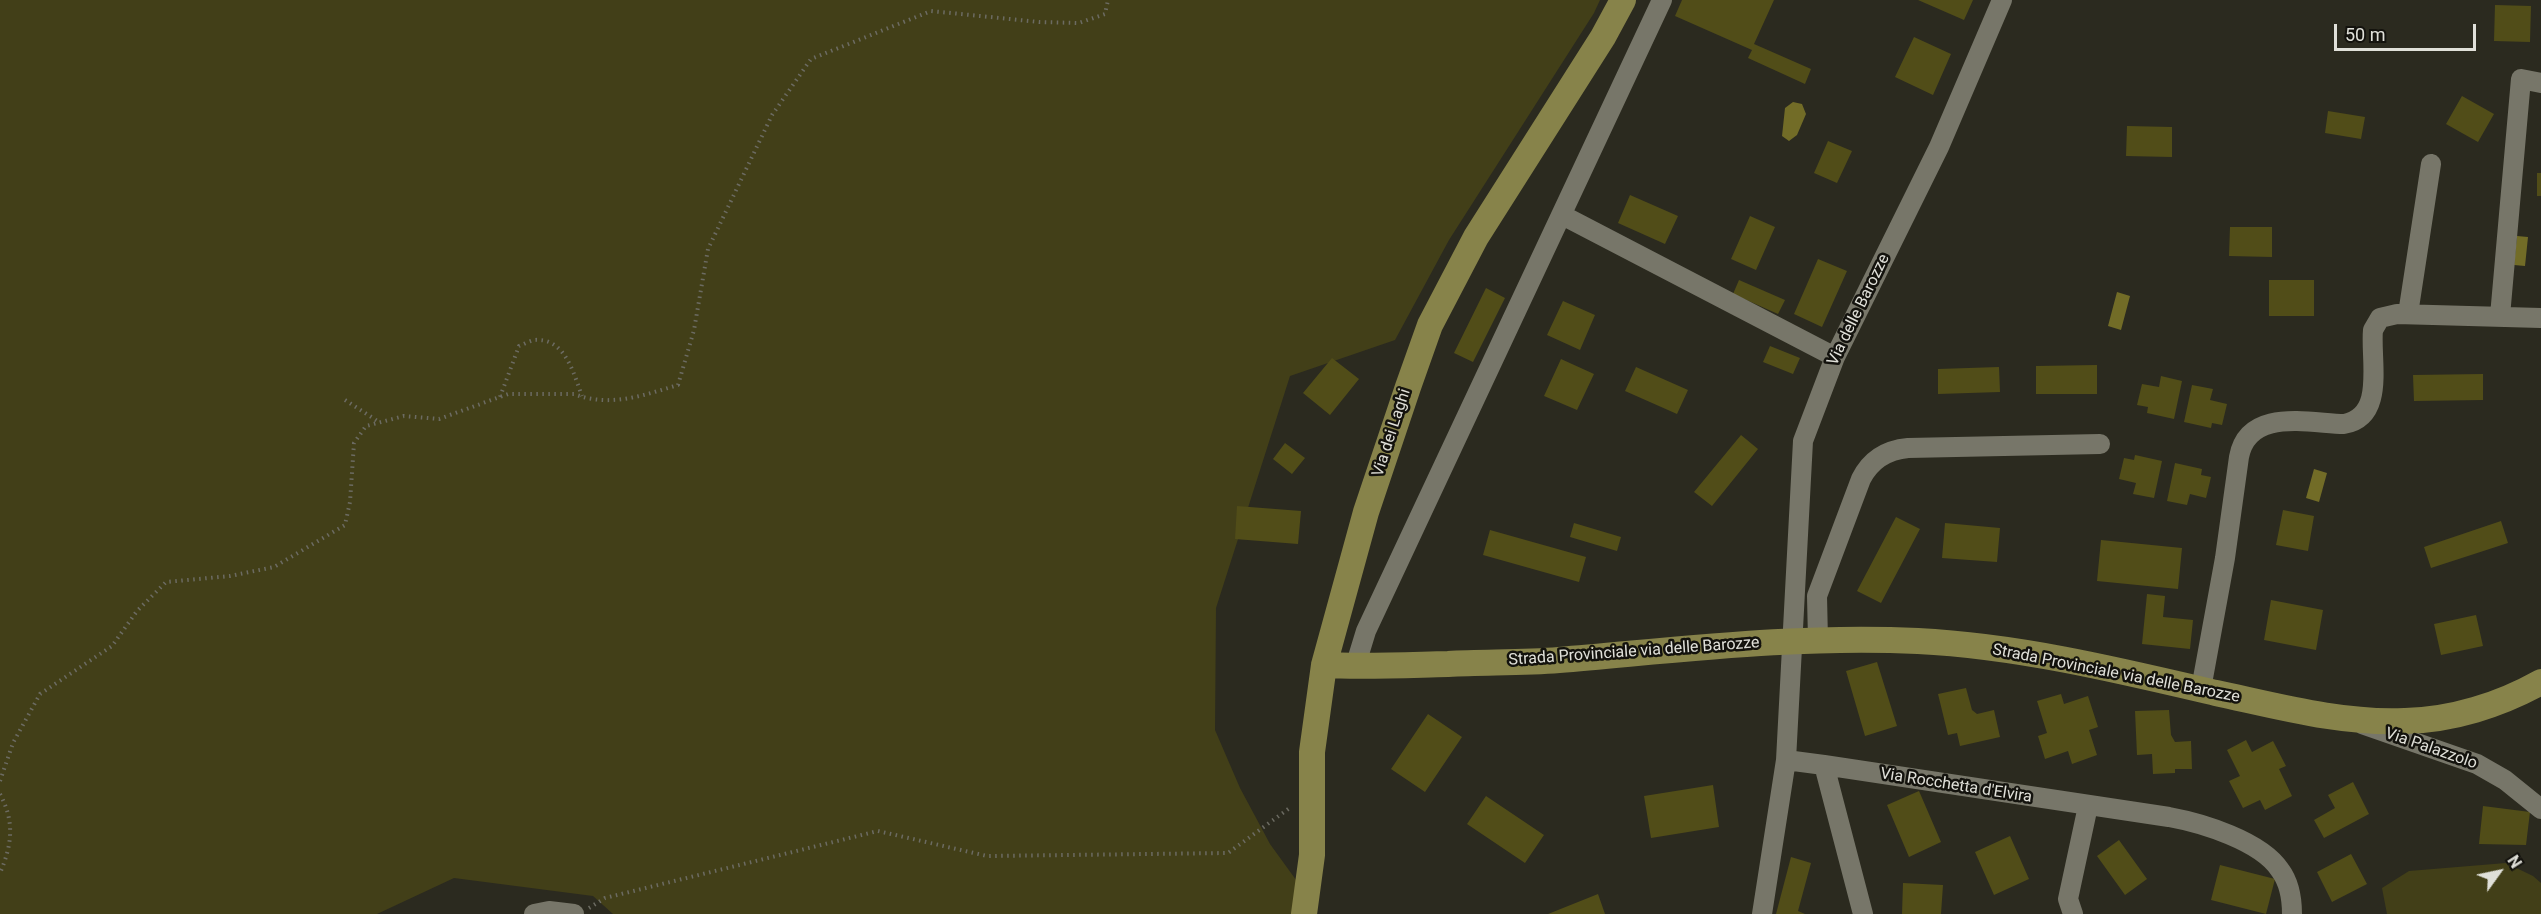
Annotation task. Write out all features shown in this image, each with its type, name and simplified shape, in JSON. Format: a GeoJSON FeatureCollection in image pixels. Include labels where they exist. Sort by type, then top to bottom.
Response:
{"type":"FeatureCollection","features":[{"type":"Feature","properties":{"kind":"main road","name":"Via dei Laghi"},"geometry":{"type":"LineString","coordinates":[[1304,914],[1312,855],[1311,792],[1314,731],[1324,665],[1366,512],[1430,326],[1476,237],[1603,37],[1623,0]]}},
{"type":"Feature","properties":{"kind":"main road","name":"Strada Provinciale via delle Barozze"},"geometry":{"type":"LineString","coordinates":[[1324,665],[1355,667],[1557,660],[1793,640],[1919,641],[2020,652],[2269,704],[2346,718],[2405,722],[2457,714],[2509,698],[2541,682]]}},
{"type":"Feature","properties":{"kind":"street"},"geometry":{"type":"LineString","coordinates":[[1355,667],[1366,631],[1662,0]]}},
{"type":"Feature","properties":{"kind":"street","name":"Via delle Barozze"},"geometry":{"type":"LineString","coordinates":[[1793,640],[1803,441],[1835,357],[1939,147],[2002,0]]}},
{"type":"Feature","properties":{"kind":"street"},"geometry":{"type":"LineString","coordinates":[[2500,316],[2521,80],[2541,82]]}},
{"type":"Feature","properties":{"kind":"street"},"geometry":{"type":"LineString","coordinates":[[2408,314],[2431,165]]}},
{"type":"Feature","properties":{"kind":"street"},"geometry":{"type":"LineString","coordinates":[[1562,214],[1835,357]]}},
{"type":"Feature","properties":{"kind":"street"},"geometry":{"type":"LineString","coordinates":[[2201,689],[2225,558],[2232,492],[2242,444],[2252,431],[2266,423],[2344,424],[2365,414],[2371,402],[2374,326],[2385,316],[2408,314],[2541,318]]}},
{"type":"Feature","properties":{"kind":"street"},"geometry":{"type":"LineString","coordinates":[[1818,640],[1817,596],[1861,478],[1867,468],[1879,457],[1908,448],[2100,444]]}},
{"type":"Feature","properties":{"kind":"street"},"geometry":{"type":"LineString","coordinates":[[1762,914],[1786,760],[1793,640]]}},
{"type":"Feature","properties":{"kind":"street","name":"Via Palazzolo"},"geometry":{"type":"LineString","coordinates":[[2346,718],[2477,764],[2505,780],[2541,809]]}},
{"type":"Feature","properties":{"kind":"street","name":"Via Rocchetta d'Elvira"},"geometry":{"type":"LineString","coordinates":[[1786,760],[2180,819],[2201,825],[2247,844],[2264,854],[2281,870],[2289,889],[2292,914]]}},
{"type":"Feature","properties":{"kind":"street"},"geometry":{"type":"LineString","coordinates":[[1824,765],[1863,914]]}},
{"type":"Feature","properties":{"kind":"street"},"geometry":{"type":"LineString","coordinates":[[2073,914],[2068,899],[2088,806]]}},
{"type":"Feature","properties":{"kind":"street"},"geometry":{"type":"LineString","coordinates":[[534,914],[581,911]]}},
{"type":"Feature","properties":{"kind":"path"},"geometry":{"type":"LineString","coordinates":[[0,781],[13,742],[40,694],[112,646],[136,611],[166,582],[230,576],[274,567],[345,525],[350,501],[354,443],[366,426],[404,416],[439,419],[508,394],[574,394],[582,397],[625,401],[678,385],[694,330],[708,249],[772,115],[811,59],[931,11],[1039,22],[1079,23],[1105,14],[1108,0]]}},
{"type":"Feature","properties":{"kind":"path"},"geometry":{"type":"LineString","coordinates":[[500,397],[519,346],[537,339],[556,345],[569,363],[582,397]]}},
{"type":"Feature","properties":{"kind":"path"},"geometry":{"type":"LineString","coordinates":[[345,400],[379,423]]}},
{"type":"Feature","properties":{"kind":"path"},"geometry":{"type":"LineString","coordinates":[[581,911],[605,898],[878,831],[987,856],[1228,853],[1311,792]]}},
{"type":"Feature","properties":{"kind":"path"},"geometry":{"type":"LineString","coordinates":[[0,794],[7,808],[10,848],[0,873]]}},
{"type":"Feature","properties":{"kind":"shaded area"},"geometry":{"type":"Polygon","coordinates":[[[0,0],[1600,0],[1594,13],[1449,240],[1395,340],[1290,376],[1216,608],[1215,730],[1240,788],[1270,844],[1299,884],[1292,914],[613,914],[593,896],[454,878],[377,914],[0,914],[0,0]]]}},
{"type":"Feature","properties":{"kind":"shaded area"},"geometry":{"type":"Polygon","coordinates":[[[1793,102],[1802,104],[1806,114],[1797,135],[1789,141],[1782,136],[1785,108],[1793,102]]]}},
{"type":"Feature","properties":{"kind":"shaded area"},"geometry":{"type":"Polygon","coordinates":[[[2517,236],[2528,237],[2525,266],[2514,265],[2517,236]]]}},
{"type":"Feature","properties":{"kind":"shaded area"},"geometry":{"type":"Polygon","coordinates":[[[2117,292],[2130,296],[2121,330],[2108,326],[2117,292]]]}},
{"type":"Feature","properties":{"kind":"shaded area"},"geometry":{"type":"Polygon","coordinates":[[[2314,469],[2327,473],[2319,502],[2306,498],[2314,469]]]}},
{"type":"Feature","properties":{"kind":"shaded area"},"geometry":{"type":"Polygon","coordinates":[[[2506,863],[2533,876],[2541,883],[2541,914],[2387,914],[2382,888],[2409,871],[2506,863]]]}},
{"type":"Feature","properties":{"kind":"building"},"geometry":{"type":"Polygon","coordinates":[[[1682,0],[1774,0],[1754,44],[1811,69],[1805,84],[1748,58],[1752,50],[1675,16],[1682,0]]]}},
{"type":"Feature","properties":{"kind":"building"},"geometry":{"type":"Polygon","coordinates":[[[1918,0],[1973,0],[1964,20],[1918,0]]]}},
{"type":"Feature","properties":{"kind":"building"},"geometry":{"type":"Polygon","coordinates":[[[2495,5],[2531,6],[2530,42],[2494,41],[2495,5]]]}},
{"type":"Feature","properties":{"kind":"building"},"geometry":{"type":"Polygon","coordinates":[[[1914,37],[1951,54],[1933,95],[1895,77],[1914,37]]]}},
{"type":"Feature","properties":{"kind":"building"},"geometry":{"type":"Polygon","coordinates":[[[2462,96],[2494,114],[2478,142],[2446,124],[2462,96]]]}},
{"type":"Feature","properties":{"kind":"building"},"geometry":{"type":"Polygon","coordinates":[[[2328,111],[2365,117],[2361,139],[2325,133],[2328,111]]]}},
{"type":"Feature","properties":{"kind":"building"},"geometry":{"type":"Polygon","coordinates":[[[2127,126],[2172,127],[2172,157],[2126,156],[2127,126]]]}},
{"type":"Feature","properties":{"kind":"building"},"geometry":{"type":"Polygon","coordinates":[[[1828,141],[1852,151],[1837,183],[1814,173],[1828,141]]]}},
{"type":"Feature","properties":{"kind":"building"},"geometry":{"type":"Polygon","coordinates":[[[2537,173],[2541,173],[2541,196],[2537,196],[2537,173]]]}},
{"type":"Feature","properties":{"kind":"building"},"geometry":{"type":"Polygon","coordinates":[[[1630,195],[1678,216],[1665,244],[1618,223],[1630,195]]]}},
{"type":"Feature","properties":{"kind":"building"},"geometry":{"type":"Polygon","coordinates":[[[1750,216],[1775,227],[1756,270],[1731,259],[1750,216]]]}},
{"type":"Feature","properties":{"kind":"building"},"geometry":{"type":"Polygon","coordinates":[[[2230,227],[2272,227],[2272,257],[2229,256],[2230,227]]]}},
{"type":"Feature","properties":{"kind":"building"},"geometry":{"type":"Polygon","coordinates":[[[1818,259],[1847,271],[1822,327],[1794,314],[1818,259]]]}},
{"type":"Feature","properties":{"kind":"building"},"geometry":{"type":"Polygon","coordinates":[[[1739,280],[1785,300],[1778,314],[1733,294],[1739,280]]]}},
{"type":"Feature","properties":{"kind":"building"},"geometry":{"type":"Polygon","coordinates":[[[2269,280],[2314,280],[2314,316],[2269,316],[2269,280]]]}},
{"type":"Feature","properties":{"kind":"building"},"geometry":{"type":"Polygon","coordinates":[[[1486,288],[1505,298],[1473,362],[1454,353],[1486,288]]]}},
{"type":"Feature","properties":{"kind":"building"},"geometry":{"type":"Polygon","coordinates":[[[1563,301],[1595,315],[1580,350],[1547,335],[1563,301]]]}},
{"type":"Feature","properties":{"kind":"building"},"geometry":{"type":"Polygon","coordinates":[[[1770,346],[1800,358],[1793,374],[1763,362],[1770,346]]]}},
{"type":"Feature","properties":{"kind":"building"},"geometry":{"type":"Polygon","coordinates":[[[1332,358],[1359,379],[1330,415],[1303,393],[1332,358]]]}},
{"type":"Feature","properties":{"kind":"building"},"geometry":{"type":"Polygon","coordinates":[[[1561,359],[1594,374],[1577,410],[1544,396],[1561,359]]]}},
{"type":"Feature","properties":{"kind":"building"},"geometry":{"type":"Polygon","coordinates":[[[2097,365],[2097,394],[2036,394],[2036,366],[2097,365]]]}},
{"type":"Feature","properties":{"kind":"building"},"geometry":{"type":"Polygon","coordinates":[[[1636,367],[1688,390],[1677,414],[1625,391],[1636,367]]]}},
{"type":"Feature","properties":{"kind":"building"},"geometry":{"type":"Polygon","coordinates":[[[1999,367],[2000,392],[1938,394],[1938,369],[1999,367]]]}},
{"type":"Feature","properties":{"kind":"building"},"geometry":{"type":"Polygon","coordinates":[[[2483,374],[2483,400],[2414,401],[2413,375],[2483,374]]]}},
{"type":"Feature","properties":{"kind":"building"},"geometry":{"type":"Polygon","coordinates":[[[2161,376],[2182,381],[2174,419],[2147,413],[2148,407],[2137,405],[2142,384],[2159,387],[2161,376]]]}},
{"type":"Feature","properties":{"kind":"building"},"geometry":{"type":"Polygon","coordinates":[[[2192,385],[2213,389],[2210,400],[2227,404],[2222,425],[2212,423],[2211,428],[2184,422],[2192,385]]]}},
{"type":"Feature","properties":{"kind":"building"},"geometry":{"type":"Polygon","coordinates":[[[1741,435],[1758,449],[1712,506],[1694,492],[1741,435]]]}},
{"type":"Feature","properties":{"kind":"building"},"geometry":{"type":"Polygon","coordinates":[[[1285,443],[1305,458],[1292,474],[1273,459],[1285,443]]]}},
{"type":"Feature","properties":{"kind":"building"},"geometry":{"type":"Polygon","coordinates":[[[2135,455],[2162,461],[2154,498],[2133,494],[2136,483],[2119,479],[2124,458],[2134,460],[2135,455]]]}},
{"type":"Feature","properties":{"kind":"building"},"geometry":{"type":"Polygon","coordinates":[[[2175,463],[2202,469],[2201,475],[2211,477],[2206,498],[2190,494],[2187,505],[2167,501],[2175,463]]]}},
{"type":"Feature","properties":{"kind":"building"},"geometry":{"type":"Polygon","coordinates":[[[1237,506],[1301,511],[1298,544],[1235,539],[1237,506]]]}},
{"type":"Feature","properties":{"kind":"building"},"geometry":{"type":"Polygon","coordinates":[[[2283,510],[2314,516],[2308,551],[2276,545],[2283,510]]]}},
{"type":"Feature","properties":{"kind":"building"},"geometry":{"type":"Polygon","coordinates":[[[1896,517],[1920,529],[1881,603],[1857,591],[1896,517]]]}},
{"type":"Feature","properties":{"kind":"building"},"geometry":{"type":"Polygon","coordinates":[[[2501,521],[2508,543],[2431,568],[2424,547],[2501,521]]]}},
{"type":"Feature","properties":{"kind":"building"},"geometry":{"type":"Polygon","coordinates":[[[1574,523],[1621,537],[1617,551],[1570,537],[1574,523]]]}},
{"type":"Feature","properties":{"kind":"building"},"geometry":{"type":"Polygon","coordinates":[[[1945,523],[2000,528],[1997,562],[1942,558],[1945,523]]]}},
{"type":"Feature","properties":{"kind":"building"},"geometry":{"type":"Polygon","coordinates":[[[1490,530],[1586,557],[1579,582],[1483,555],[1490,530]]]}},
{"type":"Feature","properties":{"kind":"building"},"geometry":{"type":"Polygon","coordinates":[[[2101,540],[2182,548],[2178,589],[2097,581],[2101,540]]]}},
{"type":"Feature","properties":{"kind":"building"},"geometry":{"type":"Polygon","coordinates":[[[2147,594],[2165,596],[2163,617],[2193,620],[2190,649],[2142,644],[2147,594]]]}},
{"type":"Feature","properties":{"kind":"building"},"geometry":{"type":"Polygon","coordinates":[[[2271,600],[2323,610],[2316,650],[2264,640],[2271,600]]]}},
{"type":"Feature","properties":{"kind":"building"},"geometry":{"type":"Polygon","coordinates":[[[2476,615],[2483,646],[2441,655],[2434,624],[2476,615]]]}},
{"type":"Feature","properties":{"kind":"building"},"geometry":{"type":"Polygon","coordinates":[[[1877,662],[1897,726],[1865,736],[1846,671],[1877,662]]]}},
{"type":"Feature","properties":{"kind":"building"},"geometry":{"type":"Polygon","coordinates":[[[1966,688],[1972,710],[1977,714],[1994,710],[2000,737],[1960,746],[1957,733],[1948,735],[1938,694],[1966,688]]]}},
{"type":"Feature","properties":{"kind":"building"},"geometry":{"type":"Polygon","coordinates":[[[2061,694],[2064,704],[2088,696],[2098,727],[2089,730],[2097,755],[2072,764],[2068,751],[2045,759],[2038,736],[2047,733],[2037,701],[2061,694]]]}},
{"type":"Feature","properties":{"kind":"building"},"geometry":{"type":"Polygon","coordinates":[[[2169,710],[2171,735],[2175,742],[2191,741],[2192,769],[2175,769],[2175,773],[2153,774],[2152,754],[2137,755],[2135,711],[2169,710]]]}},
{"type":"Feature","properties":{"kind":"building"},"geometry":{"type":"Polygon","coordinates":[[[1428,714],[1462,737],[1425,792],[1391,769],[1428,714]]]}},
{"type":"Feature","properties":{"kind":"building"},"geometry":{"type":"Polygon","coordinates":[[[2246,740],[2252,752],[2273,741],[2286,766],[2279,769],[2292,796],[2265,810],[2260,800],[2243,808],[2229,781],[2240,776],[2227,750],[2246,740]]]}},
{"type":"Feature","properties":{"kind":"building"},"geometry":{"type":"Polygon","coordinates":[[[2353,782],[2369,814],[2324,838],[2314,820],[2335,808],[2328,795],[2353,782]]]}},
{"type":"Feature","properties":{"kind":"building"},"geometry":{"type":"Polygon","coordinates":[[[1713,785],[1719,827],[1651,838],[1644,796],[1713,785]]]}},
{"type":"Feature","properties":{"kind":"building"},"geometry":{"type":"Polygon","coordinates":[[[1919,791],[1941,842],[1909,857],[1887,805],[1919,791]]]}},
{"type":"Feature","properties":{"kind":"building"},"geometry":{"type":"Polygon","coordinates":[[[1486,796],[1544,835],[1525,863],[1467,824],[1486,796]]]}},
{"type":"Feature","properties":{"kind":"building"},"geometry":{"type":"Polygon","coordinates":[[[2483,806],[2530,812],[2526,845],[2479,844],[2483,806]]]}},
{"type":"Feature","properties":{"kind":"building"},"geometry":{"type":"Polygon","coordinates":[[[2010,836],[2029,879],[1994,895],[1975,852],[2010,836]]]}},
{"type":"Feature","properties":{"kind":"building"},"geometry":{"type":"Polygon","coordinates":[[[2119,840],[2147,879],[2125,895],[2097,856],[2119,840]]]}},
{"type":"Feature","properties":{"kind":"building"},"geometry":{"type":"Polygon","coordinates":[[[2351,854],[2367,884],[2332,902],[2317,872],[2351,854]]]}},
{"type":"Feature","properties":{"kind":"building"},"geometry":{"type":"Polygon","coordinates":[[[1791,857],[1811,863],[1798,911],[1805,914],[1776,914],[1791,857]]]}},
{"type":"Feature","properties":{"kind":"building"},"geometry":{"type":"Polygon","coordinates":[[[2220,865],[2275,879],[2266,914],[2211,900],[2220,865]]]}},
{"type":"Feature","properties":{"kind":"building"},"geometry":{"type":"Polygon","coordinates":[[[1903,883],[1943,885],[1941,914],[1902,914],[1903,883]]]}},
{"type":"Feature","properties":{"kind":"building"},"geometry":{"type":"Polygon","coordinates":[[[1598,894],[1605,914],[1548,914],[1598,894]]]}}]}
